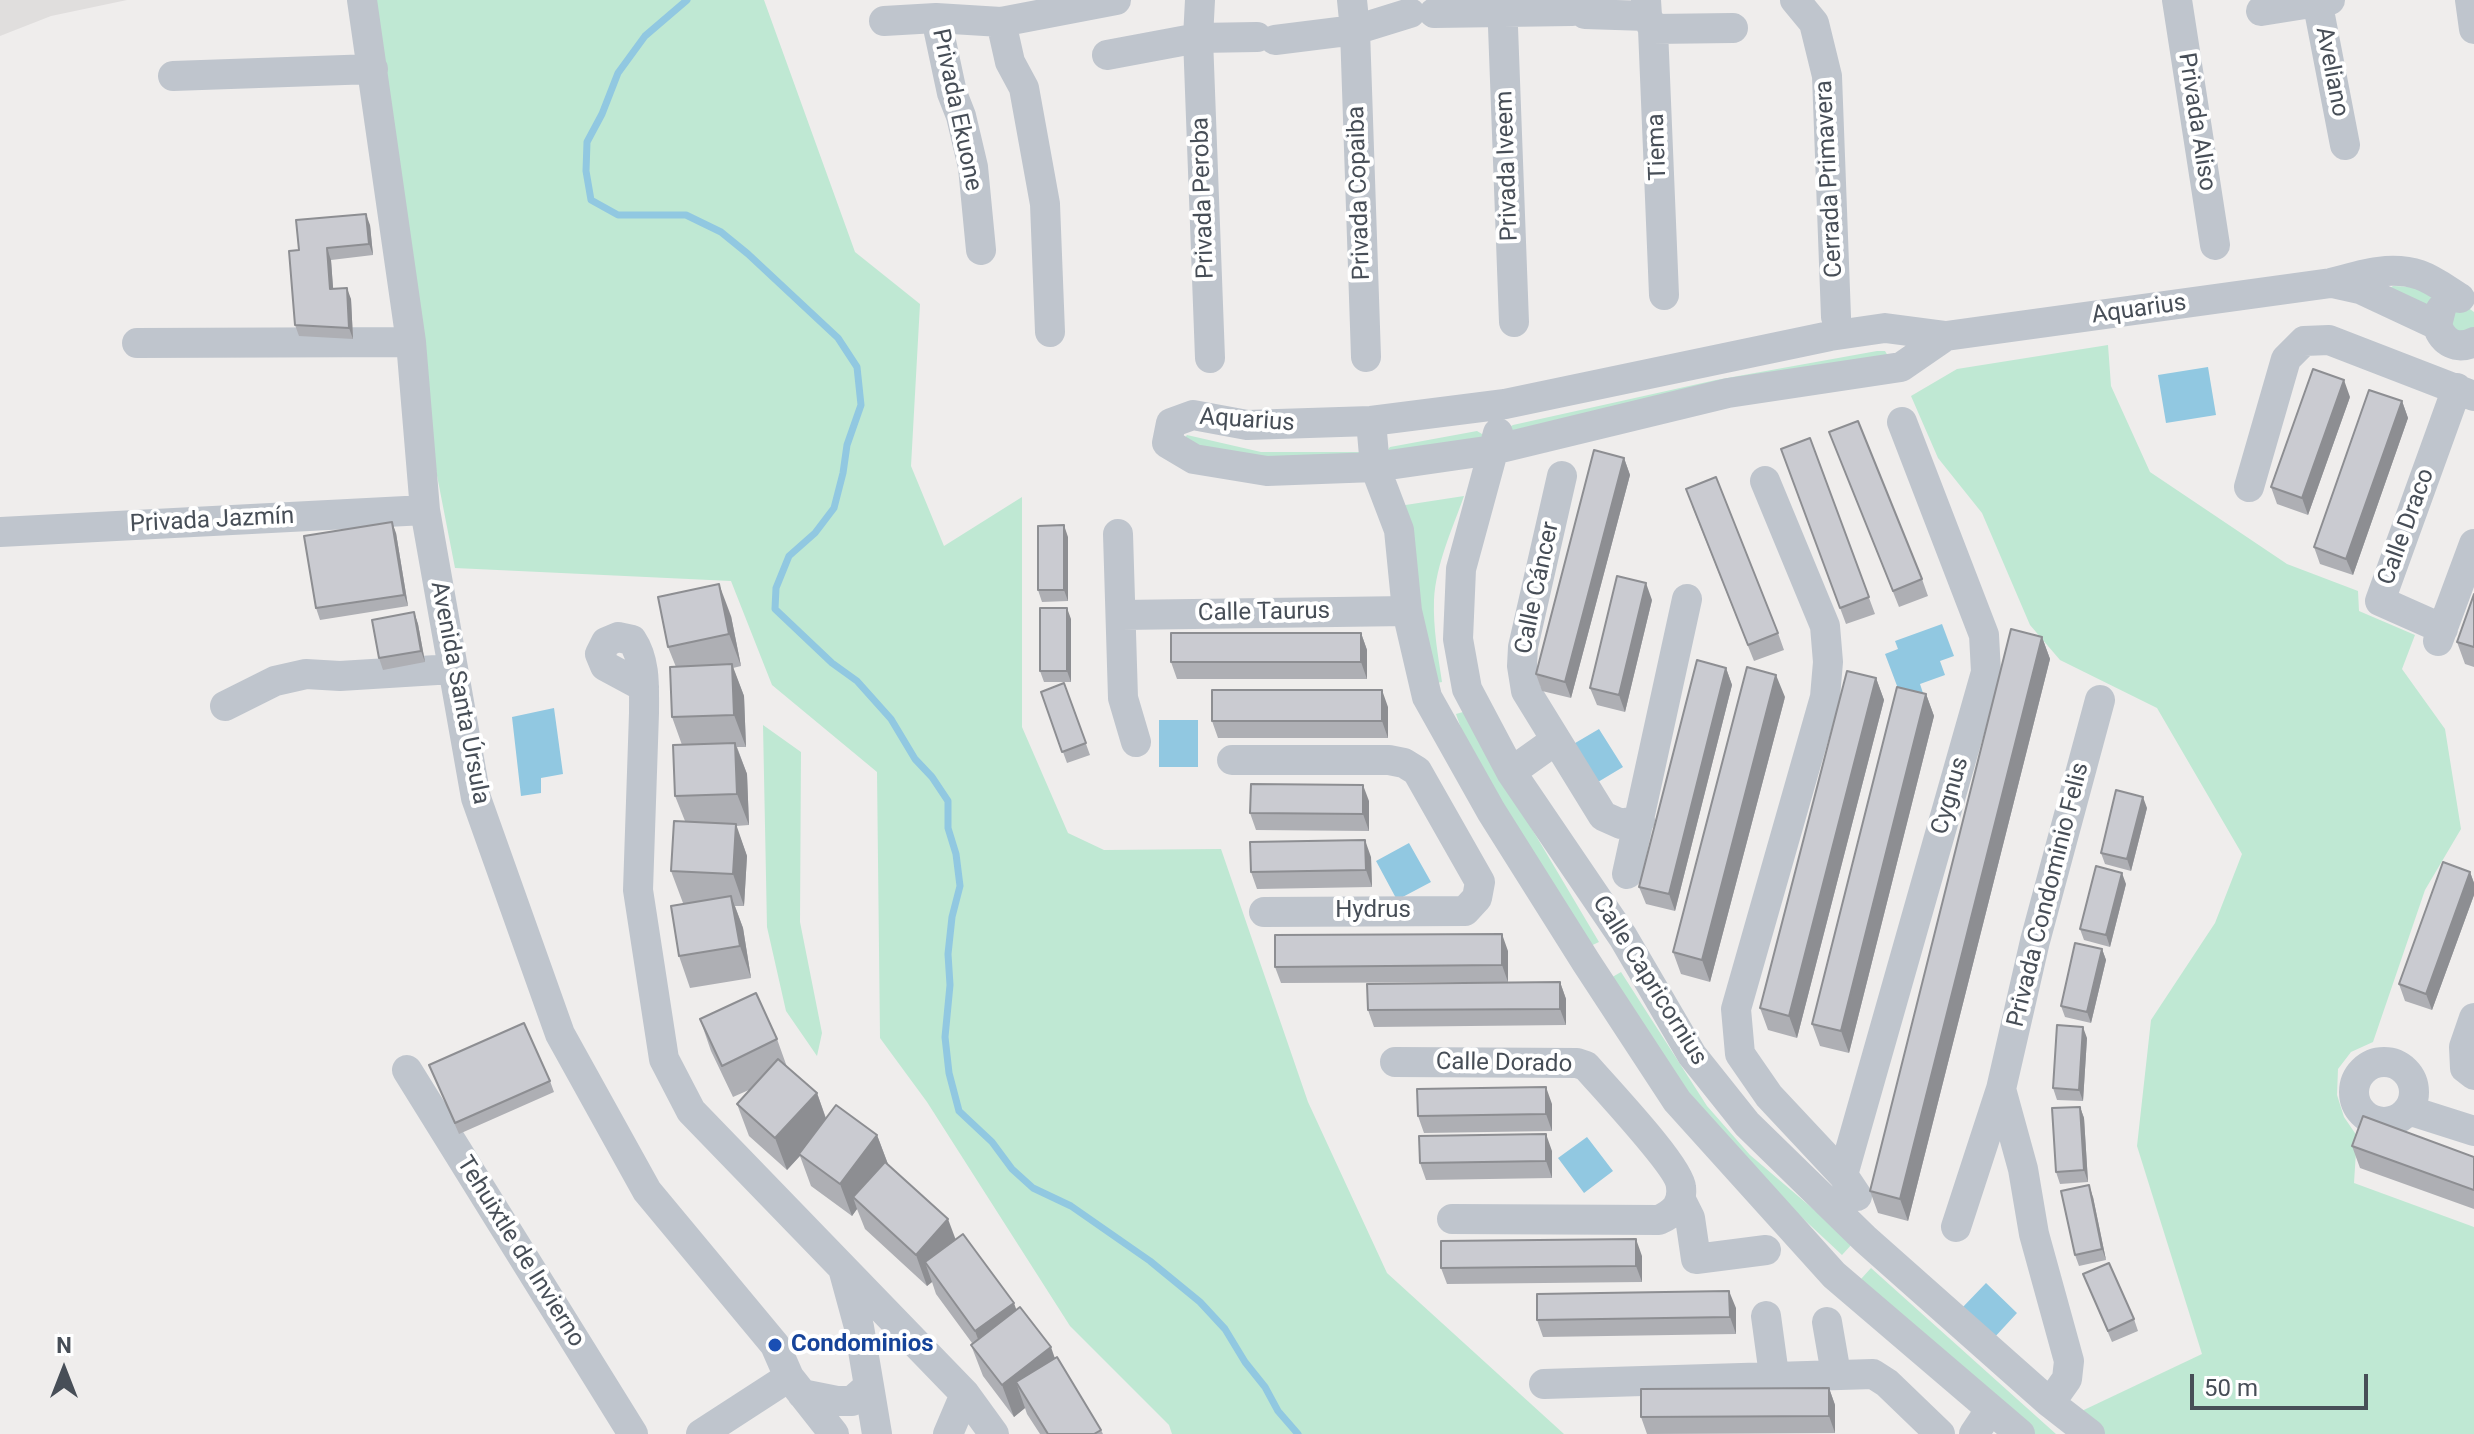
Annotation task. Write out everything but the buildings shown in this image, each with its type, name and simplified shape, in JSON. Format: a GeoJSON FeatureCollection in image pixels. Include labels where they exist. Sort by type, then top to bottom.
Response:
{"type":"FeatureCollection","features":[{"type":"Feature","properties":{"kind":"street","name":"Avenida Santa Úrsula"},"geometry":{"type":"LineString","coordinates":[[362,0],[411,342],[425,510],[476,798],[560,1034],[647,1191],[775,1345],[796,1385],[834,1434]]}},
{"type":"Feature","properties":{"kind":"street"},"geometry":{"type":"LineString","coordinates":[[896,14],[1001,22],[1116,0]]}},
{"type":"Feature","properties":{"kind":"street","name":"Privada Peroba"},"geometry":{"type":"LineString","coordinates":[[1200,0],[1198,38],[1210,358]]}},
{"type":"Feature","properties":{"kind":"street","name":"Cerrada Primavera"},"geometry":{"type":"LineString","coordinates":[[1795,0],[1814,23],[1827,76],[1836,317]]}},
{"type":"Feature","properties":{"kind":"street","name":"Privada Aliso"},"geometry":{"type":"LineString","coordinates":[[2177,0],[2215,245]]}},
{"type":"Feature","properties":{"kind":"street"},"geometry":{"type":"LineString","coordinates":[[2470,0],[2474,29]]}},
{"type":"Feature","properties":{"kind":"street"},"geometry":{"type":"LineString","coordinates":[[2261,11],[2321,1]]}},
{"type":"Feature","properties":{"kind":"street","name":"Aveliano"},"geometry":{"type":"LineString","coordinates":[[2321,1],[2345,145]]}},
{"type":"Feature","properties":{"kind":"street"},"geometry":{"type":"LineString","coordinates":[[1107,55],[1198,38],[1266,38],[1354,15],[1422,13],[1503,5],[1579,13],[1649,15],[1733,28]]}},
{"type":"Feature","properties":{"kind":"street","name":"Privada Iveem"},"geometry":{"type":"LineString","coordinates":[[1503,5],[1514,322]]}},
{"type":"Feature","properties":{"kind":"street","name":"Privada Copaiba"},"geometry":{"type":"LineString","coordinates":[[1354,15],[1366,357]]}},
{"type":"Feature","properties":{"kind":"street","name":"Tiema"},"geometry":{"type":"LineString","coordinates":[[1649,15],[1664,295]]}},
{"type":"Feature","properties":{"kind":"street","name":"Privada Ekuone"},"geometry":{"type":"LineString","coordinates":[[936,18],[952,93],[973,167],[981,250]]}},
{"type":"Feature","properties":{"kind":"street"},"geometry":{"type":"LineString","coordinates":[[1001,22],[1010,62],[1024,88],[1045,204],[1050,332]]}},
{"type":"Feature","properties":{"kind":"street"},"geometry":{"type":"LineString","coordinates":[[173,76],[373,69]]}},
{"type":"Feature","properties":{"kind":"street","name":"Aquarius"},"geometry":{"type":"LineString","coordinates":[[1946,336],[1901,367],[1728,393],[1493,450],[1375,467],[1267,471],[1194,459],[1167,443],[1171,423],[1193,415],[1247,425],[1371,421],[1505,404],[1858,332],[1885,328],[1946,336],[2331,283],[2375,272],[2400,270],[2422,276],[2467,300]]}},
{"type":"Feature","properties":{"kind":"street","name":"Aquarius"},"geometry":{"type":"LineString","coordinates":[[2331,283],[2360,289],[2437,325]]}},
{"type":"Feature","properties":{"kind":"street","name":"Aquarius"},"geometry":{"type":"LineString","coordinates":[[2467,300],[2445,303],[2437,317],[2437,325],[2444,340],[2451,344],[2459,346],[2474,342]]}},
{"type":"Feature","properties":{"kind":"street","name":"Calle Draco"},"geometry":{"type":"LineString","coordinates":[[2249,487],[2286,359],[2304,341],[2329,340],[2465,392],[2380,601],[2440,635],[2474,544]]}},
{"type":"Feature","properties":{"kind":"street"},"geometry":{"type":"LineString","coordinates":[[137,343],[411,342]]}},
{"type":"Feature","properties":{"kind":"street","name":"Calle Capricornius"},"geometry":{"type":"LineString","coordinates":[[1505,404],[1461,569],[1458,639],[1467,689],[1511,772],[1623,937],[1692,1055],[1747,1124],[1865,1239],[2050,1403],[2090,1434]]}},
{"type":"Feature","properties":{"kind":"street","name":"Calle Capricornius"},"geometry":{"type":"LineString","coordinates":[[1371,421],[1375,467],[1399,530],[1407,611],[1427,697],[1491,811],[1586,962],[1677,1101],[1834,1275],[1982,1422],[2020,1434]]}},
{"type":"Feature","properties":{"kind":"street","name":"Cygnus"},"geometry":{"type":"LineString","coordinates":[[1765,481],[1825,626],[1828,662],[1825,697],[1736,1009],[1740,1054],[1769,1096],[1820,1148],[1850,1186],[1986,672],[1984,635],[1902,422]]}},
{"type":"Feature","properties":{"kind":"street","name":"Calle Cáncer"},"geometry":{"type":"LineString","coordinates":[[1562,476],[1523,647],[1526,691],[1603,816],[1621,824],[1640,820]]}},
{"type":"Feature","properties":{"kind":"street","name":"Privada Jazmín"},"geometry":{"type":"LineString","coordinates":[[0,532],[425,510]]}},
{"type":"Feature","properties":{"kind":"street"},"geometry":{"type":"LineString","coordinates":[[1118,534],[1123,698],[1136,742]]}},
{"type":"Feature","properties":{"kind":"street"},"geometry":{"type":"LineString","coordinates":[[1627,874],[1687,599]]}},
{"type":"Feature","properties":{"kind":"street","name":"Calle Taurus"},"geometry":{"type":"LineString","coordinates":[[1122,615],[1407,611]]}},
{"type":"Feature","properties":{"kind":"street"},"geometry":{"type":"LineString","coordinates":[[225,706],[275,681],[306,674],[340,676],[453,669]]}},
{"type":"Feature","properties":{"kind":"street"},"geometry":{"type":"LineString","coordinates":[[1427,697],[1456,686],[1467,689]]}},
{"type":"Feature","properties":{"kind":"street"},"geometry":{"type":"LineString","coordinates":[[644,687],[638,890],[664,1059],[691,1111],[965,1394],[994,1434]]}},
{"type":"Feature","properties":{"kind":"street","name":"Privada Condominio Felis"},"geometry":{"type":"LineString","coordinates":[[1956,1227],[2001,1089],[2035,941],[2100,700]]}},
{"type":"Feature","properties":{"kind":"street"},"geometry":{"type":"LineString","coordinates":[[1511,772],[1556,740]]}},
{"type":"Feature","properties":{"kind":"street"},"geometry":{"type":"LineString","coordinates":[[1232,760],[1389,760],[1404,763],[1417,771],[1450,830],[1491,811]]}},
{"type":"Feature","properties":{"kind":"street","name":"Hydrus"},"geometry":{"type":"LineString","coordinates":[[1264,912],[1465,911],[1477,898],[1480,882],[1450,830]]}},
{"type":"Feature","properties":{"kind":"street"},"geometry":{"type":"LineString","coordinates":[[1586,962],[1623,937]]}},
{"type":"Feature","properties":{"kind":"street"},"geometry":{"type":"LineString","coordinates":[[2474,1018],[2464,1047],[2465,1068],[2474,1075]]}},
{"type":"Feature","properties":{"kind":"street","name":"Calle Dorado"},"geometry":{"type":"LineString","coordinates":[[1395,1062],[1577,1063],[1586,1066],[1676,1172],[1681,1185],[1681,1200],[1690,1218],[1696,1259],[1766,1250]]}},
{"type":"Feature","properties":{"kind":"street","name":"Tehuixtle de Invierno"},"geometry":{"type":"LineString","coordinates":[[407,1070],[633,1434]]}},
{"type":"Feature","properties":{"kind":"street","name":"Privada Condominio Felis"},"geometry":{"type":"LineString","coordinates":[[2001,1089],[2023,1169],[2034,1234],[2069,1361],[2067,1379],[2050,1403]]}},
{"type":"Feature","properties":{"kind":"street"},"geometry":{"type":"LineString","coordinates":[[1747,1124],[1769,1096]]}},
{"type":"Feature","properties":{"kind":"street"},"geometry":{"type":"LineString","coordinates":[[1636,1123],[1677,1101]]}},
{"type":"Feature","properties":{"kind":"street"},"geometry":{"type":"LineString","coordinates":[[2408,1110],[2474,1131]]}},
{"type":"Feature","properties":{"kind":"street"},"geometry":{"type":"LineString","coordinates":[[1452,1219],[1659,1220],[1674,1212],[1681,1200]]}},
{"type":"Feature","properties":{"kind":"street"},"geometry":{"type":"LineString","coordinates":[[1834,1275],[1850,1263],[1865,1239]]}},
{"type":"Feature","properties":{"kind":"street"},"geometry":{"type":"LineString","coordinates":[[844,1270],[859,1327],[877,1434]]}},
{"type":"Feature","properties":{"kind":"street"},"geometry":{"type":"LineString","coordinates":[[1766,1316],[1774,1375]]}},
{"type":"Feature","properties":{"kind":"street"},"geometry":{"type":"LineString","coordinates":[[1827,1322],[1836,1374]]}},
{"type":"Feature","properties":{"kind":"street"},"geometry":{"type":"LineString","coordinates":[[1544,1384],[1873,1374],[1887,1383],[1940,1434]]}},
{"type":"Feature","properties":{"kind":"street"},"geometry":{"type":"LineString","coordinates":[[701,1434],[796,1385],[837,1401],[852,1401],[869,1386]]}},
{"type":"Feature","properties":{"kind":"street"},"geometry":{"type":"LineString","coordinates":[[948,1434],[965,1394]]}},
{"type":"Feature","properties":{"kind":"shaded area"},"geometry":{"type":"Polygon","coordinates":[[[0,0],[127,0],[51,16],[0,36],[0,0]]]}},
{"type":"Feature","properties":{"kind":"green space"},"geometry":{"type":"Polygon","coordinates":[[[360,0],[764,0],[855,252],[920,304],[911,466],[944,546],[1022,497],[1022,727],[1068,833],[1104,850],[1221,849],[1308,1102],[1387,1273],[1564,1434],[1172,1434],[1169,1425],[1070,1326],[927,1102],[880,1038],[877,772],[772,685],[731,581],[455,568],[411,342],[360,0]]]}},
{"type":"Feature","properties":{"kind":"green space"},"geometry":{"type":"Polygon","coordinates":[[[2417,287],[2434,299],[2428,306],[2390,288],[2417,287]]]}},
{"type":"Feature","properties":{"kind":"green space"},"geometry":{"type":"Polygon","coordinates":[[[2467,307],[2474,312],[2474,332],[2464,338],[2445,318],[2448,313],[2467,307]]]}},
{"type":"Feature","properties":{"kind":"green space"},"geometry":{"type":"Polygon","coordinates":[[[2108,345],[2111,386],[2150,472],[2287,564],[2358,591],[2359,611],[2415,635],[2402,669],[2445,729],[2461,829],[2425,890],[2373,1042],[2351,1052],[2338,1069],[2337,1095],[2344,1117],[2357,1136],[2354,1183],[2474,1227],[2474,1434],[2090,1434],[2069,1417],[2202,1354],[2137,1146],[2151,1020],[2215,923],[2242,854],[2157,708],[2060,660],[2030,625],[1982,513],[1938,458],[1911,396],[1957,369],[2108,345]]]}},
{"type":"Feature","properties":{"kind":"green space"},"geometry":{"type":"Polygon","coordinates":[[[1885,351],[1888,356],[1511,439],[1506,429],[1716,380],[1885,351]]]}},
{"type":"Feature","properties":{"kind":"green space"},"geometry":{"type":"Polygon","coordinates":[[[1477,431],[1482,434],[1482,439],[1386,452],[1390,447],[1477,431]]]}},
{"type":"Feature","properties":{"kind":"green space"},"geometry":{"type":"Polygon","coordinates":[[[1187,435],[1261,452],[1360,452],[1363,455],[1256,463],[1183,440],[1187,435]]]}},
{"type":"Feature","properties":{"kind":"green space"},"geometry":{"type":"Polygon","coordinates":[[[1464,496],[1445,547],[1435,587],[1434,621],[1442,682],[1426,685],[1399,506],[1464,496]]]}},
{"type":"Feature","properties":{"kind":"green space"},"geometry":{"type":"Polygon","coordinates":[[[1470,710],[1481,743],[1599,942],[1584,949],[1467,746],[1456,714],[1470,710]]]}},
{"type":"Feature","properties":{"kind":"green space"},"geometry":{"type":"Polygon","coordinates":[[[763,725],[801,752],[800,922],[822,1033],[817,1056],[786,1011],[767,927],[763,725]]]}},
{"type":"Feature","properties":{"kind":"green space"},"geometry":{"type":"Polygon","coordinates":[[[1621,972],[1707,1106],[1750,1155],[1853,1243],[1842,1255],[1719,1140],[1609,979],[1621,972]]]}},
{"type":"Feature","properties":{"kind":"green space"},"geometry":{"type":"Polygon","coordinates":[[[1871,1268],[2056,1434],[2031,1434],[1861,1279],[1871,1268]]]}},
{"type":"Feature","properties":{"kind":"water"},"geometry":{"type":"Polygon","coordinates":[[[2208,367],[2216,415],[2166,423],[2158,375],[2208,367]]]}},
{"type":"Feature","properties":{"kind":"water"},"geometry":{"type":"Polygon","coordinates":[[[1942,624],[1954,656],[1940,661],[1945,675],[1920,684],[1925,699],[1905,707],[1885,654],[1898,649],[1895,641],[1942,624]]]}},
{"type":"Feature","properties":{"kind":"water"},"geometry":{"type":"Polygon","coordinates":[[[554,708],[563,774],[541,778],[541,793],[521,796],[512,717],[554,708]]]}},
{"type":"Feature","properties":{"kind":"water"},"geometry":{"type":"Polygon","coordinates":[[[1159,720],[1198,720],[1198,767],[1159,767],[1159,720]]]}},
{"type":"Feature","properties":{"kind":"water"},"geometry":{"type":"Polygon","coordinates":[[[1599,729],[1623,767],[1588,788],[1565,749],[1599,729]]]}},
{"type":"Feature","properties":{"kind":"water"},"geometry":{"type":"Polygon","coordinates":[[[1409,843],[1431,882],[1397,900],[1376,861],[1409,843]]]}},
{"type":"Feature","properties":{"kind":"water"},"geometry":{"type":"Polygon","coordinates":[[[1587,1137],[1613,1171],[1584,1193],[1558,1158],[1587,1137]]]}},
{"type":"Feature","properties":{"kind":"water"},"geometry":{"type":"Polygon","coordinates":[[[1986,1283],[2017,1313],[1993,1339],[1961,1309],[1986,1283]]]}},
{"type":"Feature","properties":{"kind":"waterway"},"geometry":{"type":"LineString","coordinates":[[687,0],[645,36],[618,73],[587,142],[586,171],[591,200],[618,215],[686,215],[721,232],[838,338],[857,367],[861,405],[847,445],[834,508],[815,533],[789,556],[776,588],[775,609],[832,663],[857,681],[891,719],[915,759],[948,801],[948,828],[956,854],[960,886],[952,917],[948,954],[950,985],[945,1037],[949,1073],[959,1111],[1033,1188],[1071,1206],[1150,1261],[1200,1302],[1225,1329],[1278,1411],[1298,1434]]}},
{"type":"Feature","properties":{"kind":"place","name":"Condominios"},"geometry":{"type":"Point","coordinates":[775,1345]}}]}
